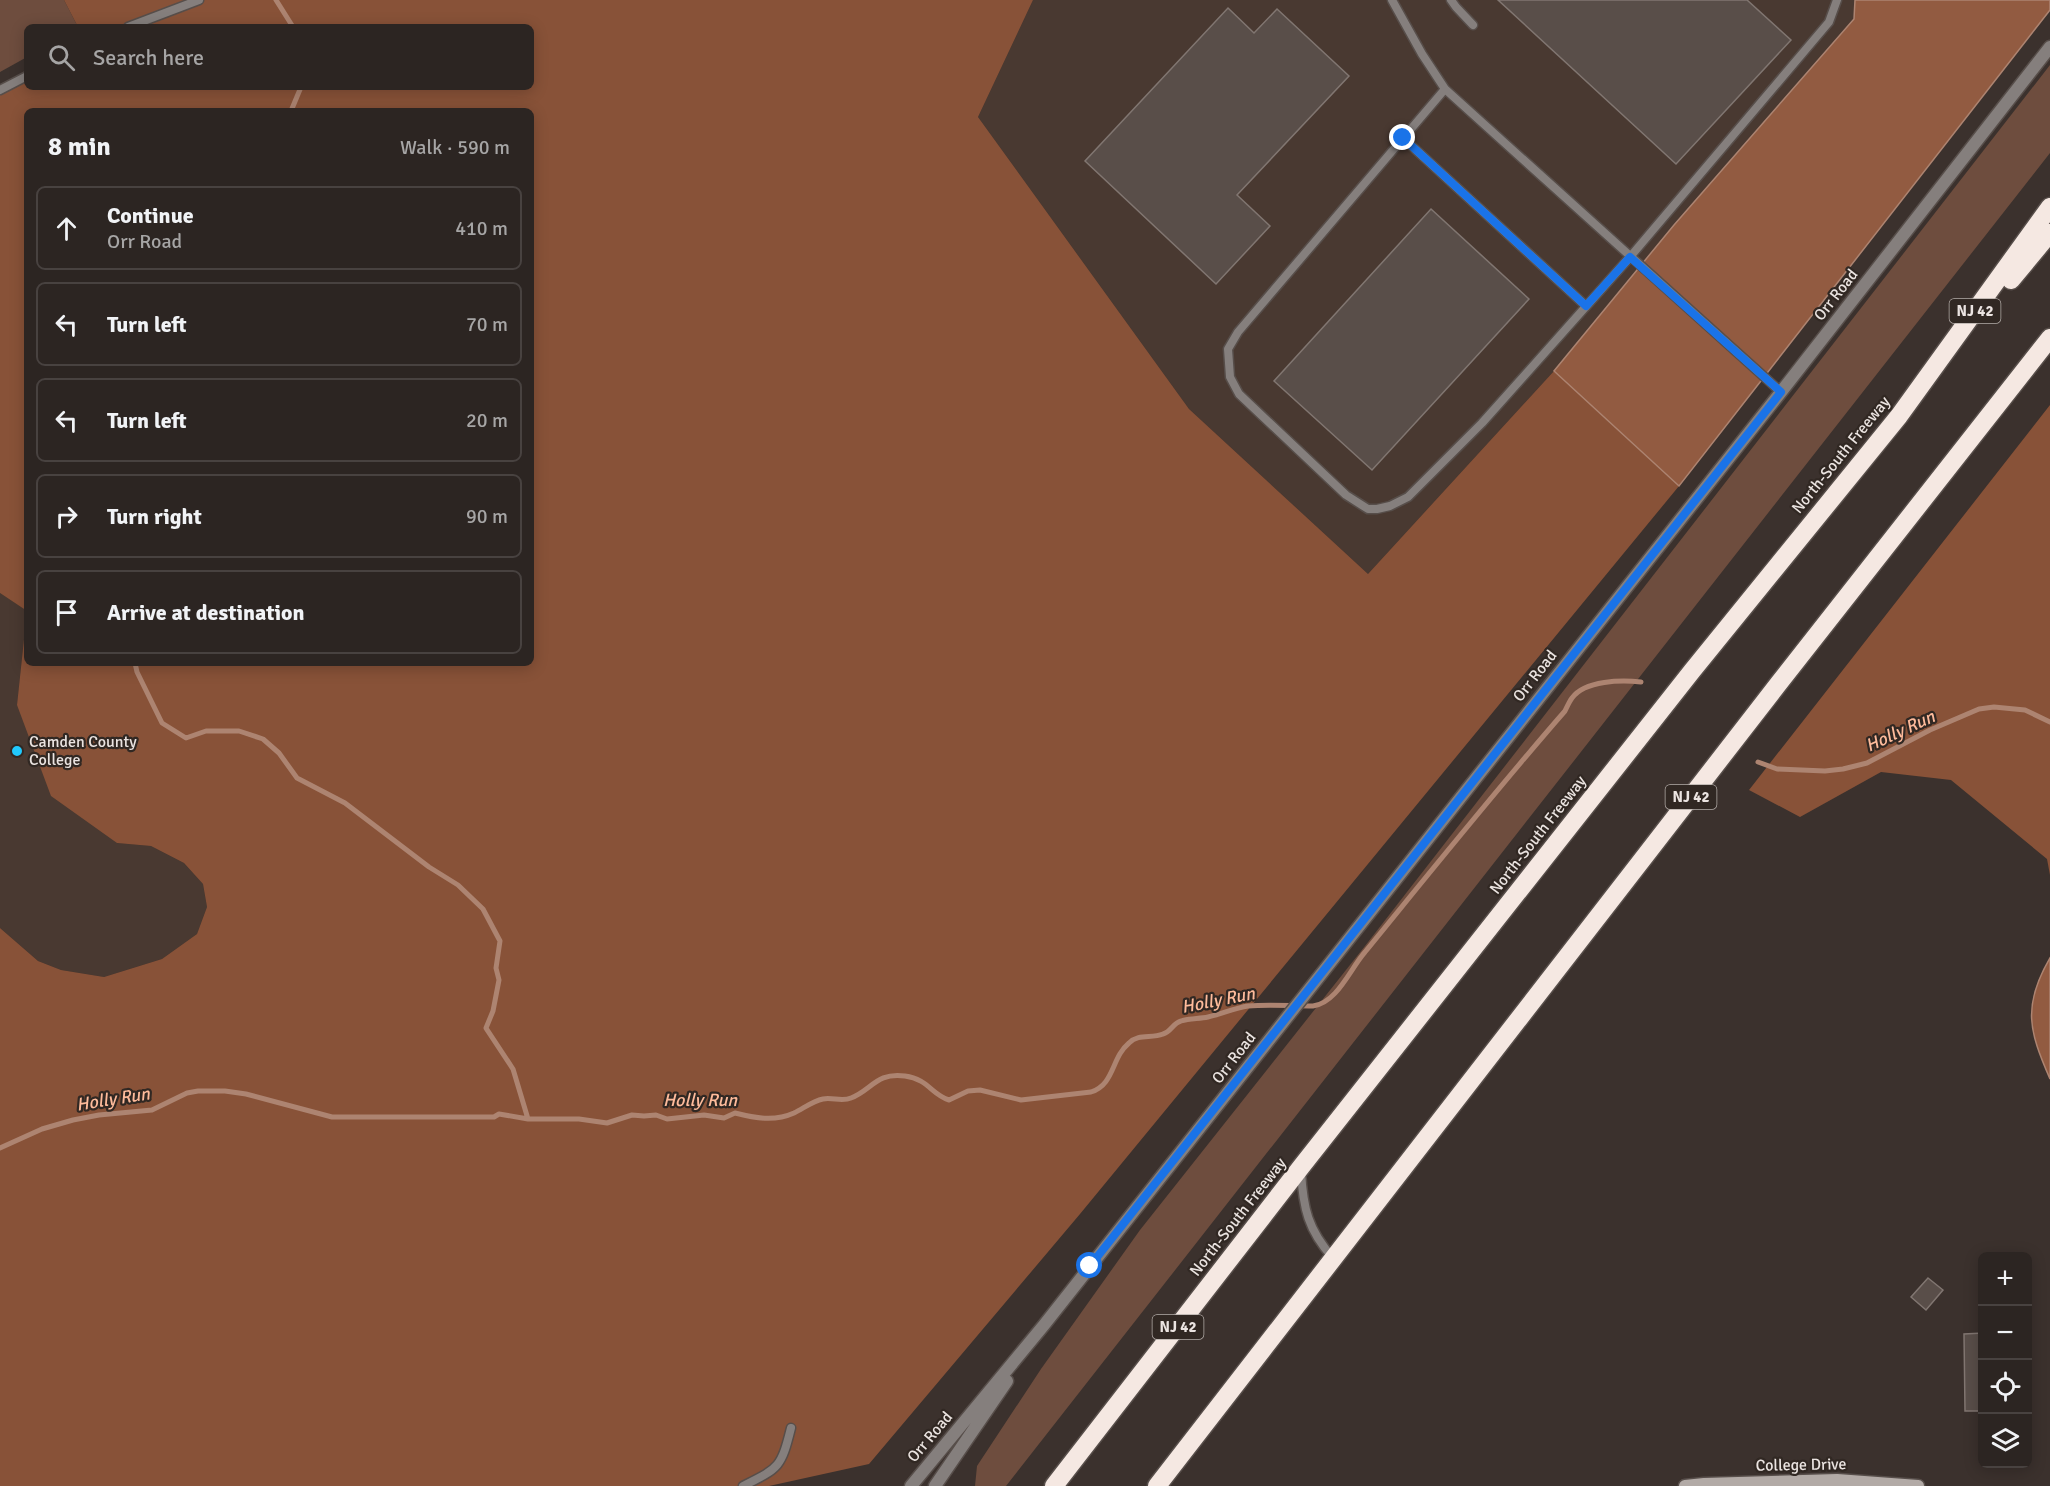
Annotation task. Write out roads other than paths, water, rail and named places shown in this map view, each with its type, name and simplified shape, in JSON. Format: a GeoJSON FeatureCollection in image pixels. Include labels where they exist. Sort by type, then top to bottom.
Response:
{"type":"FeatureCollection","features":[{"type":"Feature","properties":{"kind":"highway","name":"North-South Freeway"},"geometry":{"type":"LineString","coordinates":[[1054,1486],[1301,1167],[1692,671],[1899,416],[2050,207]]}},
{"type":"Feature","properties":{"kind":"highway"},"geometry":{"type":"LineString","coordinates":[[1899,416],[2050,233]]}},
{"type":"Feature","properties":{"kind":"highway","name":"NJ 42"},"geometry":{"type":"LineString","coordinates":[[1157,1486],[1764,702],[2050,338]]}},
{"type":"Feature","properties":{"kind":"main road","name":"College Drive"},"geometry":{"type":"LineString","coordinates":[[1685,1486],[1715,1483],[1837,1480],[1918,1486]]}},
{"type":"Feature","properties":{"kind":"street","name":"Orr Road"},"geometry":{"type":"LineString","coordinates":[[911,1486],[1044,1325],[1781,392],[2050,47]]}},
{"type":"Feature","properties":{"kind":"street","name":"Orr Road"},"geometry":{"type":"LineString","coordinates":[[935,1486],[1044,1325]]}},
{"type":"Feature","properties":{"kind":"lane"},"geometry":{"type":"LineString","coordinates":[[136,24],[199,0]]}},
{"type":"Feature","properties":{"kind":"lane"},"geometry":{"type":"LineString","coordinates":[[1392,0],[1400,17],[1445,89],[1781,392]]}},
{"type":"Feature","properties":{"kind":"lane"},"geometry":{"type":"LineString","coordinates":[[1451,0],[1473,25]]}},
{"type":"Feature","properties":{"kind":"lane"},"geometry":{"type":"LineString","coordinates":[[1445,89],[1238,332],[1228,348],[1230,377],[1239,394],[1346,495],[1368,509],[1390,506],[1408,497],[1482,423],[1630,257],[1829,22],[1836,0]]}},
{"type":"Feature","properties":{"kind":"lane"},"geometry":{"type":"LineString","coordinates":[[0,90],[24,78]]}},
{"type":"Feature","properties":{"kind":"lane"},"geometry":{"type":"LineString","coordinates":[[1403,138],[1586,306]]}},
{"type":"Feature","properties":{"kind":"lane"},"geometry":{"type":"LineString","coordinates":[[1301,1167],[1305,1209],[1312,1228],[1333,1258]]}},
{"type":"Feature","properties":{"kind":"lane"},"geometry":{"type":"LineString","coordinates":[[743,1486],[772,1472],[784,1455],[791,1428]]}},
{"type":"Feature","properties":{"kind":"waterway"},"geometry":{"type":"LineString","coordinates":[[276,0],[291,24]]}},
{"type":"Feature","properties":{"kind":"waterway"},"geometry":{"type":"LineString","coordinates":[[292,108],[300,90]]}},
{"type":"Feature","properties":{"kind":"waterway"},"geometry":{"type":"LineString","coordinates":[[136,666],[162,723],[186,738],[206,731],[239,731],[263,739],[279,753],[297,778],[345,803],[429,867],[458,885],[483,909],[500,941],[496,968],[499,980],[493,1011],[486,1028],[513,1069],[528,1119]]}},
{"type":"Feature","properties":{"kind":"waterway","name":"Holly Run"},"geometry":{"type":"LineString","coordinates":[[0,1148],[42,1129],[73,1120],[152,1110],[187,1093],[198,1091],[246,1094],[332,1117],[494,1117],[499,1114],[528,1119],[579,1119],[607,1123],[632,1115],[656,1115],[667,1119],[704,1115],[724,1118],[735,1113],[757,1118],[779,1118],[819,1100],[851,1098],[881,1079],[895,1075],[919,1080],[938,1095],[949,1100],[968,1091],[980,1090],[1021,1100],[1091,1092],[1105,1083],[1123,1049],[1137,1038],[1166,1033],[1181,1021],[1208,1017],[1243,1007],[1313,1006],[1329,999],[1359,959],[1565,711],[1572,698],[1578,692],[1595,684],[1614,681],[1641,682]]}},
{"type":"Feature","properties":{"kind":"waterway","name":"Holly Run"},"geometry":{"type":"LineString","coordinates":[[1758,762],[1777,769],[1825,771],[1843,769],[1867,763],[1930,730],[1979,709],[1994,707],[2025,710],[2050,722]]}},
{"type":"Feature","properties":{"kind":"place","name":"Camden County College"},"geometry":{"type":"Point","coordinates":[17,751]}}]}
